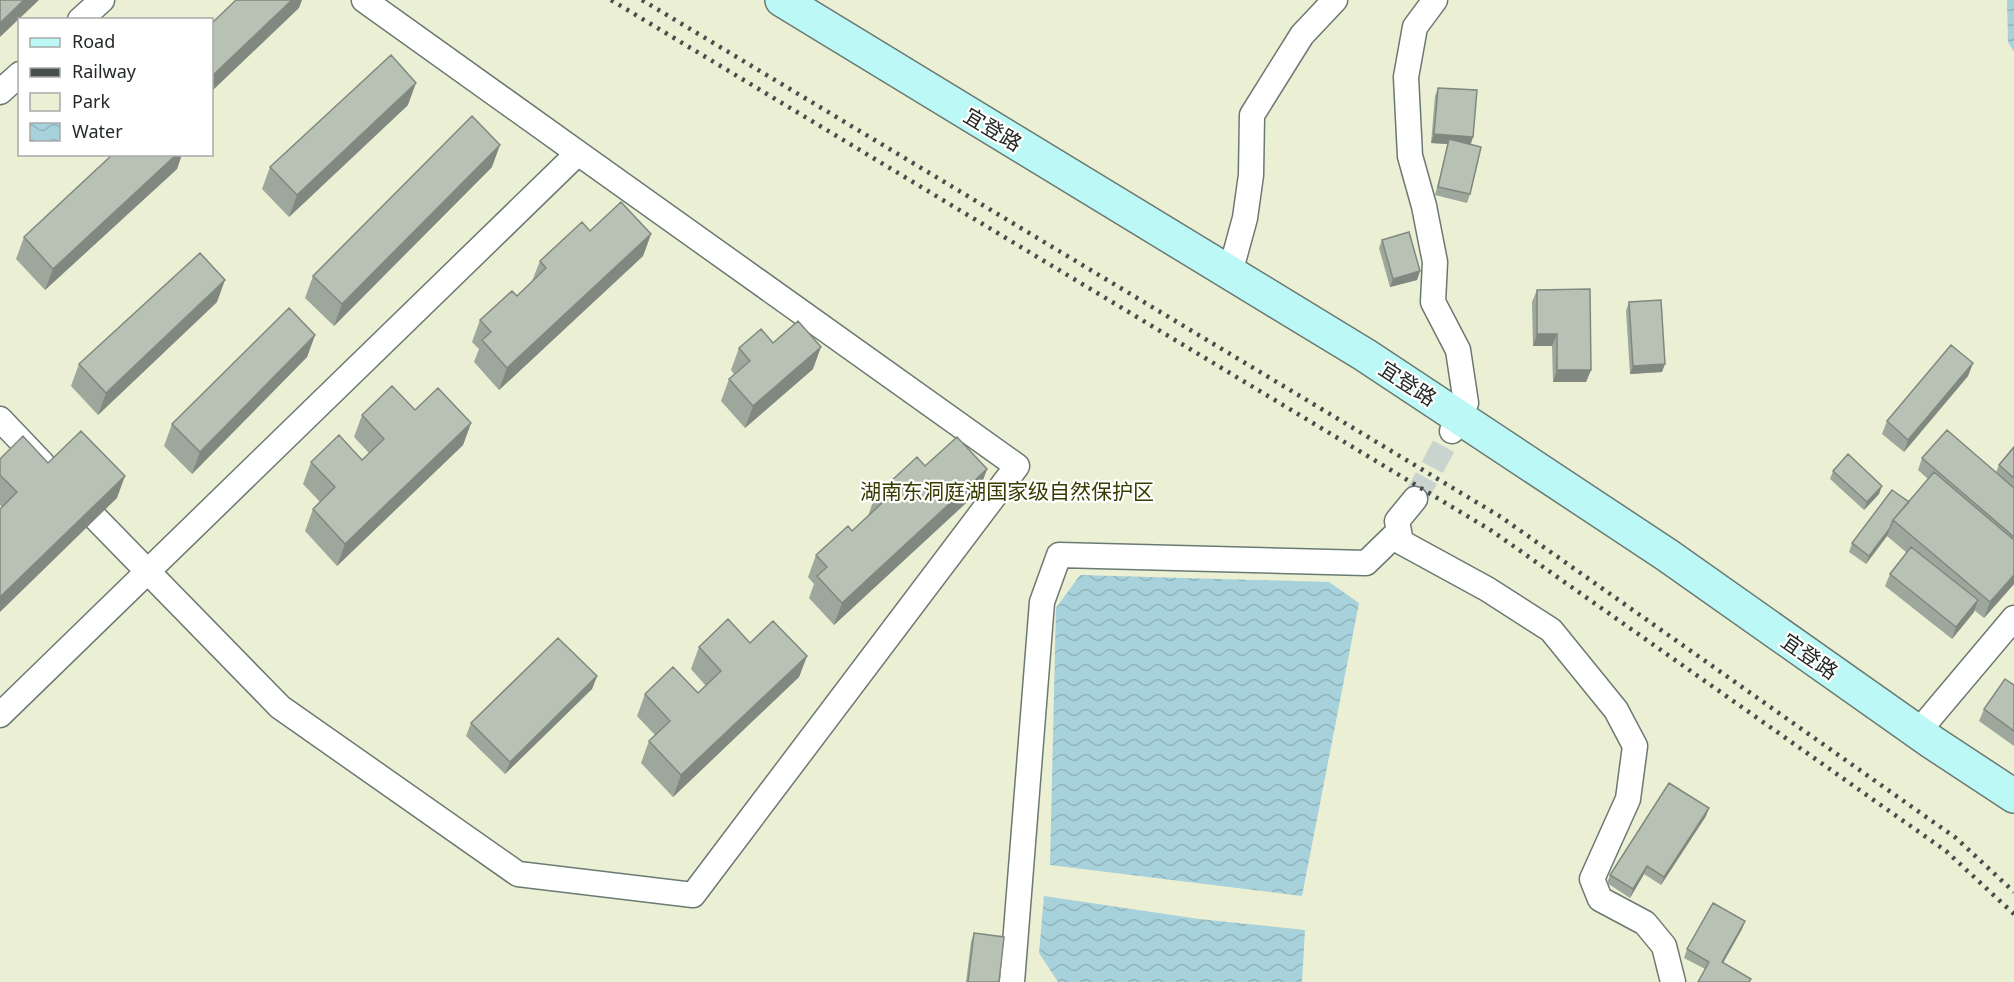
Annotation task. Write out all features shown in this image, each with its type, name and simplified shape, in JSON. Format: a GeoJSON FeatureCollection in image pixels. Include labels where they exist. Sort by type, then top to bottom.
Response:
{"type":"FeatureCollection","features":[{"type":"Feature","properties":{"kind":"street"},"geometry":{"type":"LineString","coordinates":[[82,18],[102,0]]}},
{"type":"Feature","properties":{"kind":"street"},"geometry":{"type":"LineString","coordinates":[[0,419],[280,707],[519,874],[693,894],[1017,466],[364,0]]}},
{"type":"Feature","properties":{"kind":"street","name":"宜登路"},"geometry":{"type":"LineString","coordinates":[[782,0],[1365,355],[1456,424],[1667,555],[1918,732],[2014,796]]}},
{"type":"Feature","properties":{"kind":"street"},"geometry":{"type":"LineString","coordinates":[[1230,273],[1245,218],[1251,175],[1252,115],[1302,35],[1335,0]]}},
{"type":"Feature","properties":{"kind":"street"},"geometry":{"type":"LineString","coordinates":[[1435,0],[1415,27],[1406,77],[1410,156],[1424,206],[1435,262],[1433,302],[1458,350],[1466,403],[1456,424]]}},
{"type":"Feature","properties":{"kind":"street"},"geometry":{"type":"LineString","coordinates":[[0,92],[18,76]]}},
{"type":"Feature","properties":{"kind":"street"},"geometry":{"type":"LineString","coordinates":[[0,715],[578,153]]}},
{"type":"Feature","properties":{"kind":"street"},"geometry":{"type":"LineString","coordinates":[[1415,499],[1397,521],[1401,542],[1487,589],[1551,630],[1617,710],[1635,746],[1628,799],[1592,879],[1600,899],[1644,923],[1664,946],[1673,982]]}},
{"type":"Feature","properties":{"kind":"street"},"geometry":{"type":"LineString","coordinates":[[1012,982],[1042,602],[1059,555],[1366,563],[1399,531]]}},
{"type":"Feature","properties":{"kind":"street"},"geometry":{"type":"LineString","coordinates":[[1918,732],[2014,618]]}},
{"type":"Feature","properties":{"kind":"green space","name":"湖南东洞庭湖国家级自然保护区"},"geometry":{"type":"Polygon","coordinates":[[[0,0],[2014,0],[2014,982],[0,982],[0,0]]]}},
{"type":"Feature","properties":{"kind":"water"},"geometry":{"type":"Polygon","coordinates":[[[2007,0],[2014,0],[2014,52],[2008,42],[2007,0]]]}},
{"type":"Feature","properties":{"kind":"water"},"geometry":{"type":"Polygon","coordinates":[[[1080,575],[1329,582],[1359,603],[1302,896],[1050,865],[1056,608],[1080,575]]]}},
{"type":"Feature","properties":{"kind":"water"},"geometry":{"type":"Polygon","coordinates":[[[1044,896],[1199,919],[1305,930],[1302,982],[1058,982],[1039,953],[1044,896]]]}},
{"type":"Feature","properties":{"kind":"building"},"geometry":{"type":"Polygon","coordinates":[[[0,0],[24,0],[0,23],[0,0]]]}},
{"type":"Feature","properties":{"kind":"building"},"geometry":{"type":"Polygon","coordinates":[[[236,0],[292,0],[213,75],[213,22],[236,0]]]}},
{"type":"Feature","properties":{"kind":"building"},"geometry":{"type":"Polygon","coordinates":[[[391,55],[416,83],[297,195],[270,167],[391,55]]]}},
{"type":"Feature","properties":{"kind":"building"},"geometry":{"type":"Polygon","coordinates":[[[1438,88],[1477,90],[1473,137],[1434,134],[1438,88]]]}},
{"type":"Feature","properties":{"kind":"building"},"geometry":{"type":"Polygon","coordinates":[[[472,116],[500,145],[342,304],[313,276],[472,116]]]}},
{"type":"Feature","properties":{"kind":"building"},"geometry":{"type":"Polygon","coordinates":[[[1449,139],[1481,147],[1470,194],[1438,187],[1449,139]]]}},
{"type":"Feature","properties":{"kind":"building"},"geometry":{"type":"Polygon","coordinates":[[[111,156],[175,156],[53,269],[24,237],[111,156]]]}},
{"type":"Feature","properties":{"kind":"building"},"geometry":{"type":"Polygon","coordinates":[[[621,202],[651,234],[507,368],[482,340],[491,332],[480,320],[512,291],[517,296],[546,268],[540,261],[582,222],[590,231],[621,202]]]}},
{"type":"Feature","properties":{"kind":"building"},"geometry":{"type":"Polygon","coordinates":[[[1409,232],[1420,271],[1393,279],[1382,240],[1409,232]]]}},
{"type":"Feature","properties":{"kind":"building"},"geometry":{"type":"Polygon","coordinates":[[[200,253],[225,280],[106,393],[79,364],[200,253]]]}},
{"type":"Feature","properties":{"kind":"building"},"geometry":{"type":"Polygon","coordinates":[[[1590,289],[1591,370],[1557,370],[1557,334],[1537,334],[1537,290],[1590,289]]]}},
{"type":"Feature","properties":{"kind":"building"},"geometry":{"type":"Polygon","coordinates":[[[1661,300],[1665,364],[1633,366],[1629,302],[1661,300]]]}},
{"type":"Feature","properties":{"kind":"building"},"geometry":{"type":"Polygon","coordinates":[[[289,308],[315,335],[200,452],[172,424],[289,308]]]}},
{"type":"Feature","properties":{"kind":"building"},"geometry":{"type":"Polygon","coordinates":[[[798,321],[821,347],[753,406],[729,379],[750,361],[739,348],[761,329],[773,343],[798,321]]]}},
{"type":"Feature","properties":{"kind":"building"},"geometry":{"type":"Polygon","coordinates":[[[1951,345],[1973,363],[1908,440],[1887,421],[1951,345]]]}},
{"type":"Feature","properties":{"kind":"building"},"geometry":{"type":"Polygon","coordinates":[[[392,386],[415,410],[438,388],[471,423],[345,544],[313,509],[335,487],[311,462],[339,435],[362,460],[384,439],[362,415],[392,386]]]}},
{"type":"Feature","properties":{"kind":"building"},"geometry":{"type":"Polygon","coordinates":[[[1947,430],[2014,488],[2014,537],[1922,458],[1947,430]]]}},
{"type":"Feature","properties":{"kind":"building"},"geometry":{"type":"Polygon","coordinates":[[[81,431],[125,476],[0,597],[0,509],[17,492],[0,475],[0,459],[23,436],[48,463],[81,431]]]}},
{"type":"Feature","properties":{"kind":"building"},"geometry":{"type":"Polygon","coordinates":[[[957,437],[987,469],[842,603],[817,576],[827,567],[816,555],[848,526],[852,531],[882,503],[875,496],[917,457],[925,466],[957,437]]]}},
{"type":"Feature","properties":{"kind":"building"},"geometry":{"type":"Polygon","coordinates":[[[2014,447],[2014,478],[1999,465],[2014,447]]]}},
{"type":"Feature","properties":{"kind":"building"},"geometry":{"type":"Polygon","coordinates":[[[1848,454],[1882,486],[1867,502],[1833,471],[1848,454]]]}},
{"type":"Feature","properties":{"kind":"building"},"geometry":{"type":"Polygon","coordinates":[[[1934,472],[2014,540],[2014,575],[1990,602],[1893,520],[1934,472]]]}},
{"type":"Feature","properties":{"kind":"building"},"geometry":{"type":"Polygon","coordinates":[[[1892,490],[1909,502],[1893,520],[1890,528],[1869,556],[1852,543],[1892,490]]]}},
{"type":"Feature","properties":{"kind":"building"},"geometry":{"type":"Polygon","coordinates":[[[1911,547],[1978,600],[1956,627],[1890,574],[1911,547]]]}},
{"type":"Feature","properties":{"kind":"building"},"geometry":{"type":"Polygon","coordinates":[[[728,619],[750,643],[773,621],[807,656],[681,775],[649,741],[670,721],[645,694],[673,667],[698,693],[721,671],[699,647],[728,619]]]}},
{"type":"Feature","properties":{"kind":"building"},"geometry":{"type":"Polygon","coordinates":[[[558,638],[597,676],[510,762],[471,723],[558,638]]]}},
{"type":"Feature","properties":{"kind":"building"},"geometry":{"type":"Polygon","coordinates":[[[2005,679],[2014,685],[2014,731],[1984,709],[2005,679]]]}},
{"type":"Feature","properties":{"kind":"building"},"geometry":{"type":"Polygon","coordinates":[[[1669,783],[1709,808],[1664,877],[1647,866],[1633,889],[1610,875],[1669,783]]]}},
{"type":"Feature","properties":{"kind":"building"},"geometry":{"type":"Polygon","coordinates":[[[1713,903],[1745,921],[1722,962],[1751,979],[1749,982],[1698,982],[1709,962],[1687,949],[1713,903]]]}},
{"type":"Feature","properties":{"kind":"building"},"geometry":{"type":"Polygon","coordinates":[[[974,933],[1004,937],[999,982],[968,982],[974,933]]]}},
{"type":"Feature","properties":{"kind":"tunnel"},"geometry":{"type":"LineString","coordinates":[[1415,499],[1452,431]]}},
{"type":"Feature","properties":{"kind":"railway"},"geometry":{"type":"LineString","coordinates":[[611,0],[1492,531],[1946,851],[2014,914]]}},
{"type":"Feature","properties":{"kind":"railway"},"geometry":{"type":"LineString","coordinates":[[642,0],[1501,517],[1956,838],[2014,892]]}}]}
